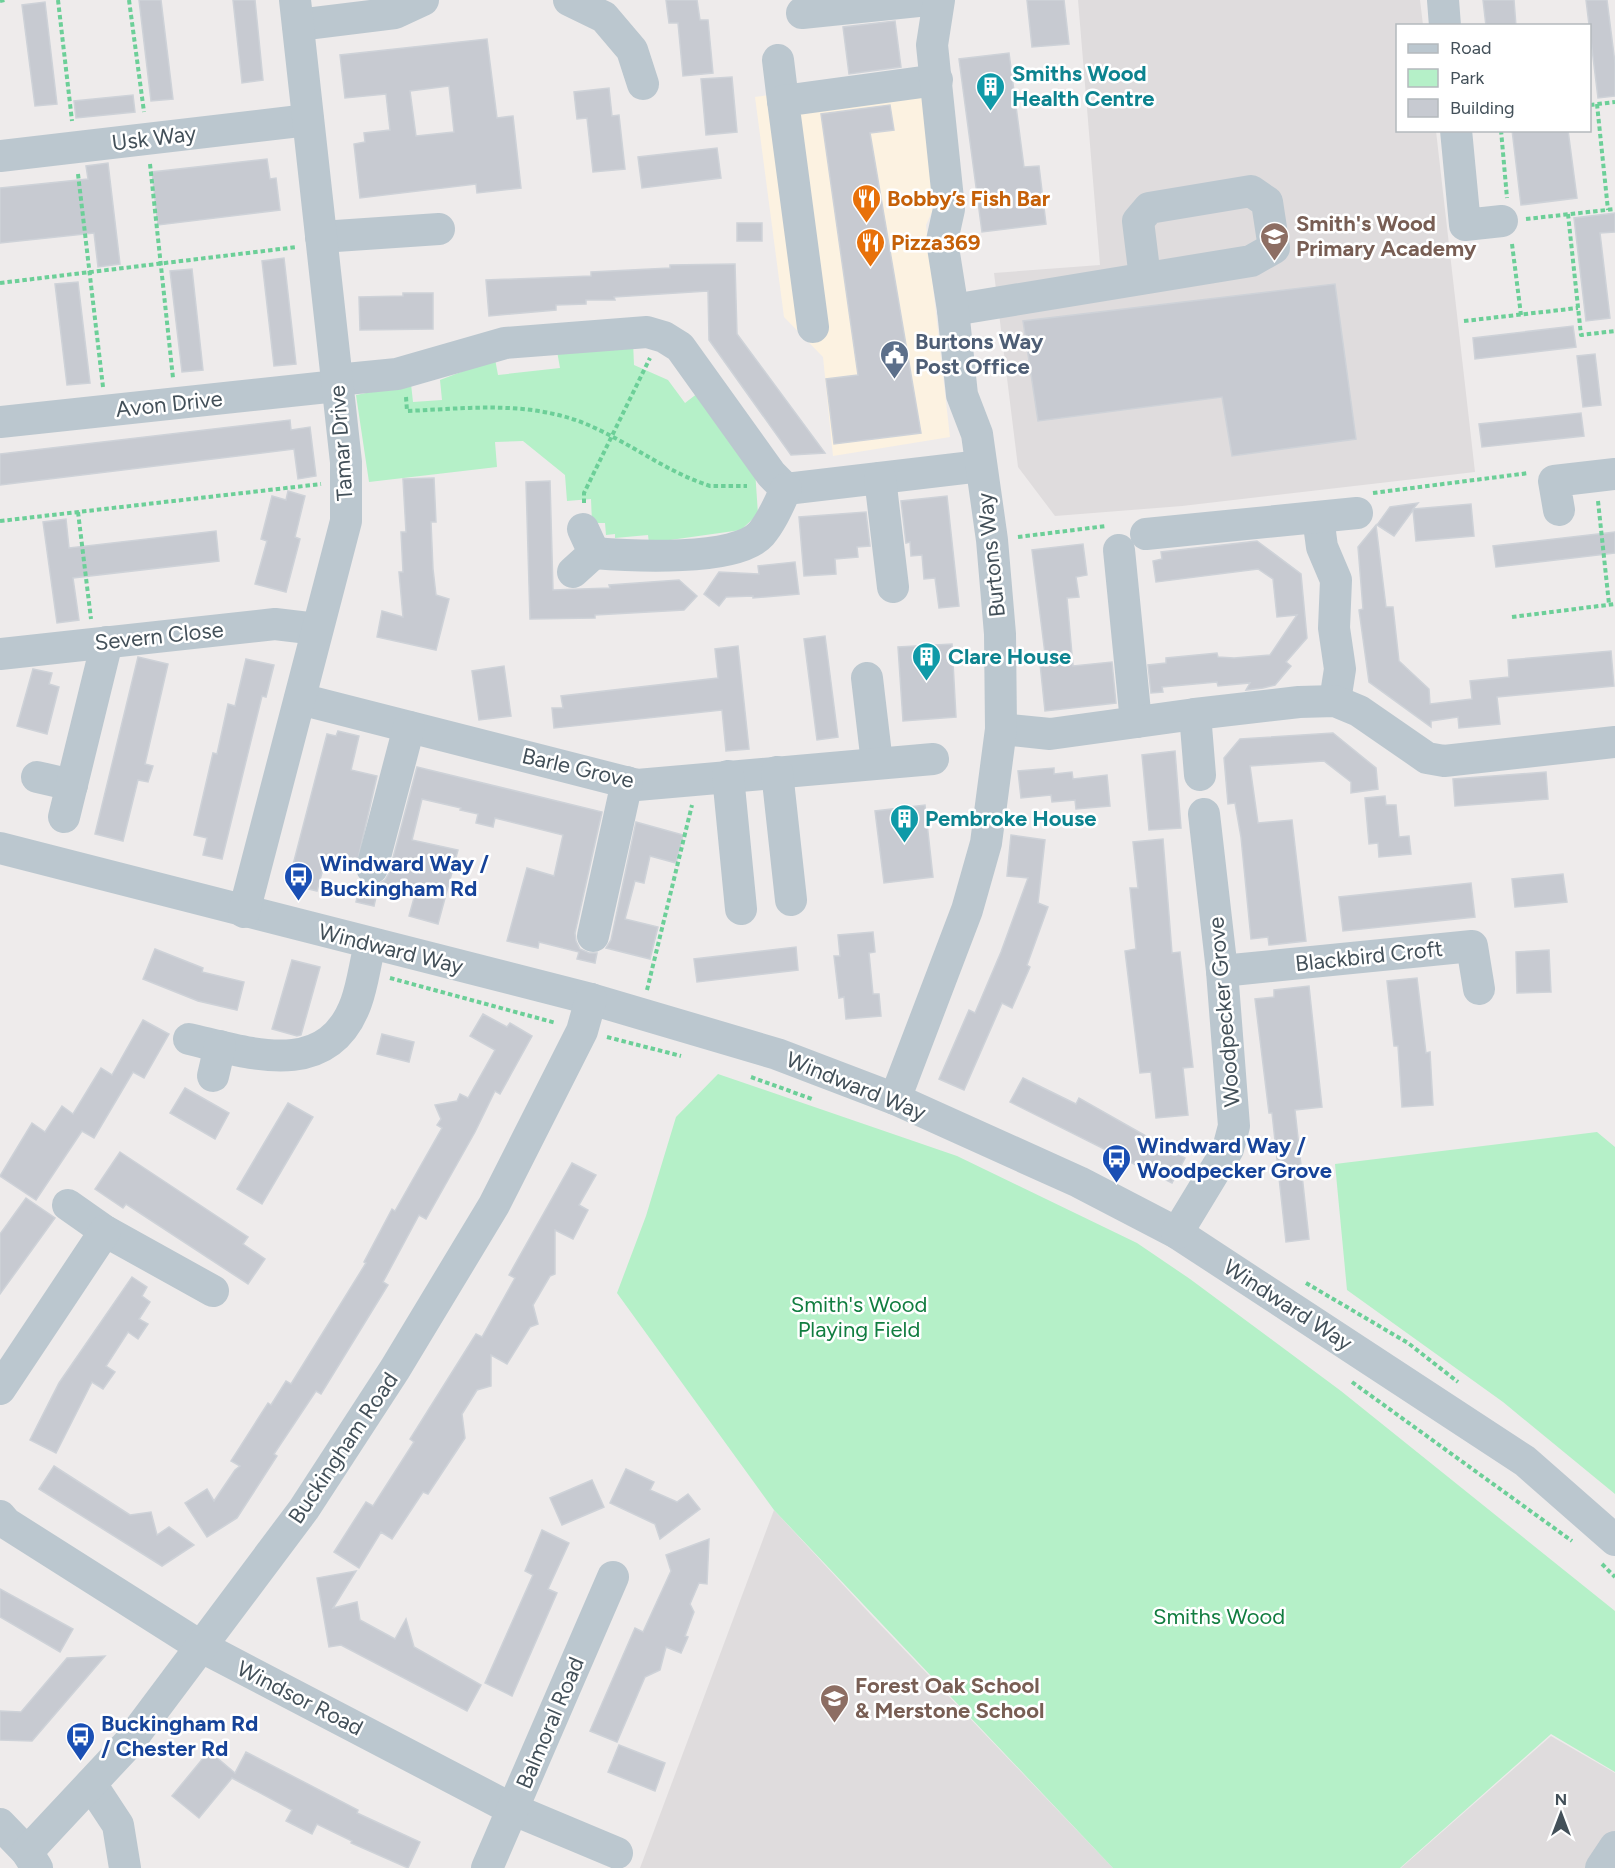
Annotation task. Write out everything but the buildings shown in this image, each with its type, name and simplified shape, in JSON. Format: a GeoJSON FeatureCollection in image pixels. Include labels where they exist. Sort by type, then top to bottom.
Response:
{"type":"FeatureCollection","features":[{"type":"Feature","properties":{"kind":"street"},"geometry":{"type":"LineString","coordinates":[[296,13],[395,13],[423,0]]}},
{"type":"Feature","properties":{"kind":"street"},"geometry":{"type":"LineString","coordinates":[[569,0],[604,17],[632,50],[643,84]]}},
{"type":"Feature","properties":{"kind":"street"},"geometry":{"type":"LineString","coordinates":[[802,13],[928,0]]}},
{"type":"Feature","properties":{"kind":"street","name":"Burtons Way"},"geometry":{"type":"LineString","coordinates":[[895,1099],[967,910],[986,843],[1001,729],[999,622],[992,540],[977,434],[962,395],[953,310],[942,242],[949,209],[932,45],[939,0]]}},
{"type":"Feature","properties":{"kind":"street"},"geometry":{"type":"LineString","coordinates":[[1443,0],[1445,24]]}},
{"type":"Feature","properties":{"kind":"street","name":"Tamar Drive"},"geometry":{"type":"LineString","coordinates":[[244,912],[346,521],[346,481],[337,383],[296,13]]}},
{"type":"Feature","properties":{"kind":"street"},"geometry":{"type":"LineString","coordinates":[[778,60],[813,327]]}},
{"type":"Feature","properties":{"kind":"street"},"geometry":{"type":"LineString","coordinates":[[783,101],[937,80]]}},
{"type":"Feature","properties":{"kind":"street","name":"Usk Way"},"geometry":{"type":"LineString","coordinates":[[0,156],[308,120]]}},
{"type":"Feature","properties":{"kind":"street"},"geometry":{"type":"LineString","coordinates":[[1456,132],[1466,225],[1502,221]]}},
{"type":"Feature","properties":{"kind":"street"},"geometry":{"type":"LineString","coordinates":[[321,241],[439,229]]}},
{"type":"Feature","properties":{"kind":"street"},"geometry":{"type":"LineString","coordinates":[[953,310],[1145,278]]}},
{"type":"Feature","properties":{"kind":"street","name":"Avon Drive"},"geometry":{"type":"LineString","coordinates":[[0,422],[176,404],[337,383],[404,372],[505,343],[617,332],[647,332],[660,336]]}},
{"type":"Feature","properties":{"kind":"street"},"geometry":{"type":"LineString","coordinates":[[660,336],[680,346],[771,474],[786,489]]}},
{"type":"Feature","properties":{"kind":"street"},"geometry":{"type":"LineString","coordinates":[[786,489],[981,466]]}},
{"type":"Feature","properties":{"kind":"street"},"geometry":{"type":"LineString","coordinates":[[1559,510],[1554,481],[1605,475]]}},
{"type":"Feature","properties":{"kind":"street"},"geometry":{"type":"LineString","coordinates":[[880,478],[893,587]]}},
{"type":"Feature","properties":{"kind":"street"},"geometry":{"type":"LineString","coordinates":[[584,551],[643,558],[742,548],[760,535],[786,489]]}},
{"type":"Feature","properties":{"kind":"street"},"geometry":{"type":"LineString","coordinates":[[1146,534],[1357,513]]}},
{"type":"Feature","properties":{"kind":"street"},"geometry":{"type":"LineString","coordinates":[[1318,517],[1322,547],[1336,580],[1334,628],[1340,669],[1335,701]]}},
{"type":"Feature","properties":{"kind":"street"},"geometry":{"type":"LineString","coordinates":[[1119,550],[1136,722]]}},
{"type":"Feature","properties":{"kind":"street","name":"Severn Close"},"geometry":{"type":"LineString","coordinates":[[0,654],[275,624],[317,629]]}},
{"type":"Feature","properties":{"kind":"street"},"geometry":{"type":"LineString","coordinates":[[64,817],[100,642]]}},
{"type":"Feature","properties":{"kind":"street"},"geometry":{"type":"LineString","coordinates":[[867,678],[877,763]]}},
{"type":"Feature","properties":{"kind":"street","name":"Barle Grove"},"geometry":{"type":"LineString","coordinates":[[300,699],[637,785],[933,759]]}},
{"type":"Feature","properties":{"kind":"street"},"geometry":{"type":"LineString","coordinates":[[1001,729],[1050,734],[1195,714],[1299,702],[1335,701],[1359,711],[1426,758],[1444,761],[1615,742]]}},
{"type":"Feature","properties":{"kind":"street"},"geometry":{"type":"LineString","coordinates":[[1195,714],[1200,775]]}},
{"type":"Feature","properties":{"kind":"street"},"geometry":{"type":"LineString","coordinates":[[372,868],[409,727]]}},
{"type":"Feature","properties":{"kind":"street"},"geometry":{"type":"LineString","coordinates":[[777,772],[791,900]]}},
{"type":"Feature","properties":{"kind":"street"},"geometry":{"type":"LineString","coordinates":[[728,776],[741,909]]}},
{"type":"Feature","properties":{"kind":"street"},"geometry":{"type":"LineString","coordinates":[[37,777],[72,785]]}},
{"type":"Feature","properties":{"kind":"street"},"geometry":{"type":"LineString","coordinates":[[593,936],[627,782]]}},
{"type":"Feature","properties":{"kind":"street","name":"Woodpecker Grove"},"geometry":{"type":"LineString","coordinates":[[1178,1233],[1228,1149],[1234,1126],[1222,971],[1204,814]]}},
{"type":"Feature","properties":{"kind":"street","name":"Windward Way"},"geometry":{"type":"LineString","coordinates":[[0,848],[244,912],[366,958],[591,999],[777,1054],[895,1099],[1079,1182],[1178,1233],[1525,1461],[1605,1549]]}},
{"type":"Feature","properties":{"kind":"street","name":"Blackbird Croft"},"geometry":{"type":"LineString","coordinates":[[1222,971],[1472,946],[1479,988]]}},
{"type":"Feature","properties":{"kind":"street"},"geometry":{"type":"LineString","coordinates":[[189,1039],[273,1058],[298,1055],[323,1047],[347,1022],[357,1001],[366,958]]}},
{"type":"Feature","properties":{"kind":"street","name":"Buckingham Road"},"geometry":{"type":"LineString","coordinates":[[32,1860],[91,1784],[128,1744],[304,1509],[396,1368],[494,1205],[582,1031],[591,999]]}},
{"type":"Feature","properties":{"kind":"street"},"geometry":{"type":"LineString","coordinates":[[213,1076],[220,1046]]}},
{"type":"Feature","properties":{"kind":"street"},"geometry":{"type":"LineString","coordinates":[[68,1205],[105,1231],[213,1291]]}},
{"type":"Feature","properties":{"kind":"street"},"geometry":{"type":"LineString","coordinates":[[0,1389],[105,1231]]}},
{"type":"Feature","properties":{"kind":"street","name":"Windsor Road"},"geometry":{"type":"LineString","coordinates":[[0,1516],[6,1523],[201,1646],[512,1809],[617,1853]]}},
{"type":"Feature","properties":{"kind":"street","name":"Balmoral Road"},"geometry":{"type":"LineString","coordinates":[[487,1868],[613,1577]]}},
{"type":"Feature","properties":{"kind":"street"},"geometry":{"type":"LineString","coordinates":[[91,1784],[118,1826],[125,1868]]}},
{"type":"Feature","properties":{"kind":"street"},"geometry":{"type":"LineString","coordinates":[[0,1824],[32,1860]]}},
{"type":"Feature","properties":{"kind":"street"},"geometry":{"type":"LineString","coordinates":[[1601,1868],[1615,1847]]}},
{"type":"Feature","properties":{"kind":"path"},"geometry":{"type":"LineString","coordinates":[[0,1],[5,0]]}},
{"type":"Feature","properties":{"kind":"path"},"geometry":{"type":"LineString","coordinates":[[58,0],[106,411]]}},
{"type":"Feature","properties":{"kind":"path"},"geometry":{"type":"LineString","coordinates":[[129,0],[147,139],[176,404]]}},
{"type":"Feature","properties":{"kind":"path"},"geometry":{"type":"LineString","coordinates":[[1591,105],[1615,102]]}},
{"type":"Feature","properties":{"kind":"path"},"geometry":{"type":"LineString","coordinates":[[1596,104],[1608,210]]}},
{"type":"Feature","properties":{"kind":"path"},"geometry":{"type":"LineString","coordinates":[[1502,221],[1615,209]]}},
{"type":"Feature","properties":{"kind":"path"},"geometry":{"type":"LineString","coordinates":[[1568,214],[1581,335],[1615,331]]}},
{"type":"Feature","properties":{"kind":"path"},"geometry":{"type":"LineString","coordinates":[[0,283],[321,241]]}},
{"type":"Feature","properties":{"kind":"path"},"geometry":{"type":"LineString","coordinates":[[1464,321],[1578,308]]}},
{"type":"Feature","properties":{"kind":"path"},"geometry":{"type":"LineString","coordinates":[[584,551],[584,493],[660,336]]}},
{"type":"Feature","properties":{"kind":"path"},"geometry":{"type":"LineString","coordinates":[[404,372],[407,411],[490,408],[554,414],[612,436],[685,477],[710,486],[786,489]]}},
{"type":"Feature","properties":{"kind":"path"},"geometry":{"type":"LineString","coordinates":[[1605,475],[1609,604]]}},
{"type":"Feature","properties":{"kind":"path"},"geometry":{"type":"LineString","coordinates":[[0,521],[346,481]]}},
{"type":"Feature","properties":{"kind":"path"},"geometry":{"type":"LineString","coordinates":[[78,512],[100,642]]}},
{"type":"Feature","properties":{"kind":"path"},"geometry":{"type":"LineString","coordinates":[[1512,616],[1615,604]]}},
{"type":"Feature","properties":{"kind":"path"},"geometry":{"type":"LineString","coordinates":[[641,1014],[692,810],[690,780]]}},
{"type":"Feature","properties":{"kind":"path"},"geometry":{"type":"LineString","coordinates":[[366,958],[582,1031],[690,1058]]}},
{"type":"Feature","properties":{"kind":"path"},"geometry":{"type":"LineString","coordinates":[[744,1074],[820,1101]]}},
{"type":"Feature","properties":{"kind":"path"},"geometry":{"type":"LineString","coordinates":[[1344,1376],[1575,1543]]}},
{"type":"Feature","properties":{"kind":"path"},"geometry":{"type":"LineString","coordinates":[[1605,1549],[1615,1576]]}},
{"type":"Feature","properties":{"kind":"shaded area","name":"Smith's Wood Primary Academy"},"geometry":{"type":"Polygon","coordinates":[[[1078,0],[1420,0],[1423,24],[1396,24],[1396,132],[1436,132],[1475,472],[1182,506],[1055,516],[1018,467],[994,273],[1100,265],[1078,0]]]}},
{"type":"Feature","properties":{"kind":"shaded area"},"geometry":{"type":"Polygon","coordinates":[[[922,74],[936,203],[926,225],[950,437],[833,456],[823,357],[784,317],[755,97],[922,74]]]}},
{"type":"Feature","properties":{"kind":"shaded area","name":"Forest Oak School & Merstone School"},"geometry":{"type":"Polygon","coordinates":[[[774,1510],[872,1616],[1113,1868],[640,1868],[774,1510]]]}},
{"type":"Feature","properties":{"kind":"shaded area"},"geometry":{"type":"Polygon","coordinates":[[[1551,1736],[1615,1773],[1615,1868],[1401,1868],[1551,1736]]]}},
{"type":"Feature","properties":{"kind":"green space"},"geometry":{"type":"Polygon","coordinates":[[[633,341],[634,365],[668,380],[685,403],[698,393],[755,470],[758,514],[741,530],[649,543],[648,535],[615,538],[615,534],[606,535],[605,523],[592,523],[591,499],[567,501],[565,475],[523,441],[495,442],[497,467],[369,482],[356,395],[411,384],[413,402],[442,400],[440,380],[495,359],[498,375],[560,368],[557,351],[633,341]]]}},
{"type":"Feature","properties":{"kind":"green space","name":"Smiths Wood"},"geometry":{"type":"Polygon","coordinates":[[[718,1074],[957,1156],[1137,1243],[1190,1279],[1341,1391],[1615,1611],[1615,1772],[1551,1734],[1400,1868],[1113,1868],[774,1510],[617,1293],[646,1216],[676,1117],[718,1074]]]}},
{"type":"Feature","properties":{"kind":"green space"},"geometry":{"type":"Polygon","coordinates":[[[1597,1132],[1615,1147],[1615,1494],[1503,1402],[1347,1290],[1335,1164],[1597,1132]]]}},
{"type":"Feature","properties":{"kind":"place","name":"Smiths Wood Health Centre"},"geometry":{"type":"Point","coordinates":[991,112]}},
{"type":"Feature","properties":{"kind":"place","name":"Bobby’s Fish Bar"},"geometry":{"type":"Point","coordinates":[866,224]}},
{"type":"Feature","properties":{"kind":"place","name":"Smith's Wood Primary Academy"},"geometry":{"type":"Point","coordinates":[1275,262]}},
{"type":"Feature","properties":{"kind":"place","name":"Pizza369"},"geometry":{"type":"Point","coordinates":[870,268]}},
{"type":"Feature","properties":{"kind":"place","name":"Burtons Way Post Office"},"geometry":{"type":"Point","coordinates":[894,380]}},
{"type":"Feature","properties":{"kind":"place","name":"Clare House"},"geometry":{"type":"Point","coordinates":[927,682]}},
{"type":"Feature","properties":{"kind":"place","name":"Pembroke House"},"geometry":{"type":"Point","coordinates":[904,844]}},
{"type":"Feature","properties":{"kind":"place","name":"Windward Way / Buckingham Rd"},"geometry":{"type":"Point","coordinates":[299,902]}},
{"type":"Feature","properties":{"kind":"place","name":"Windward Way / Woodpecker Grove"},"geometry":{"type":"Point","coordinates":[1116,1184]}},
{"type":"Feature","properties":{"kind":"place","name":"Forest Oak School & Merstone School"},"geometry":{"type":"Point","coordinates":[834,1724]}},
{"type":"Feature","properties":{"kind":"place","name":"Buckingham Rd / Chester Rd"},"geometry":{"type":"Point","coordinates":[80,1762]}},
{"type":"Feature","properties":{"kind":"park label","name":"Smith's Wood Playing Field"},"geometry":{"type":"Point","coordinates":[859,1316]}}]}
